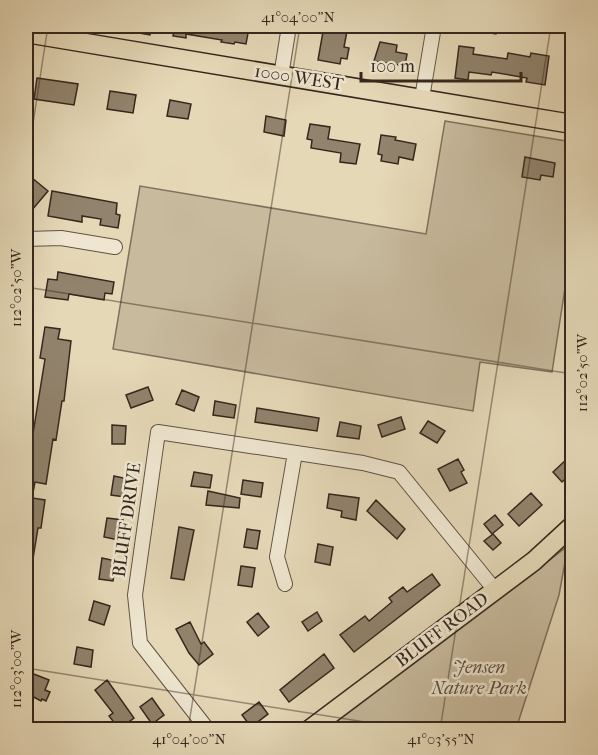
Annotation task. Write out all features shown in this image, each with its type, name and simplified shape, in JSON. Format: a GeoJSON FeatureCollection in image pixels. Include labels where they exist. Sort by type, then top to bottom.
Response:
{"type":"FeatureCollection","features":[{"type":"Feature","properties":{"kind":"main road","name":"1000 WEST"},"geometry":{"type":"LineString","coordinates":[[26,33],[573,124]]}},
{"type":"Feature","properties":{"kind":"main road","name":"BLUFF ROAD"},"geometry":{"type":"LineString","coordinates":[[309,729],[534,561],[573,526]]}},
{"type":"Feature","properties":{"kind":"street"},"geometry":{"type":"LineString","coordinates":[[281,76],[289,26]]}},
{"type":"Feature","properties":{"kind":"street"},"geometry":{"type":"LineString","coordinates":[[422,98],[434,26]]}},
{"type":"Feature","properties":{"kind":"street"},"geometry":{"type":"LineString","coordinates":[[26,239],[61,238],[115,247]]}},
{"type":"Feature","properties":{"kind":"street","name":"BLUFF DRIVE"},"geometry":{"type":"LineString","coordinates":[[208,729],[140,643],[135,595],[158,432],[363,463],[399,472],[495,590]]}},
{"type":"Feature","properties":{"kind":"street"},"geometry":{"type":"LineString","coordinates":[[285,584],[277,558],[295,453]]}},
{"type":"Feature","properties":{"kind":"green space"},"geometry":{"type":"Polygon","coordinates":[[[445,121],[572,142],[572,270],[568,269],[552,372],[480,362],[473,411],[113,349],[140,186],[426,234],[445,121]]]}},
{"type":"Feature","properties":{"kind":"green space","name":"Jensen Nature Park"},"geometry":{"type":"Polygon","coordinates":[[[568,546],[559,595],[516,729],[325,730],[568,546]]]}},
{"type":"Feature","properties":{"kind":"building"},"geometry":{"type":"Polygon","coordinates":[[[122,26],[152,26],[150,35],[122,30],[122,26]]]}},
{"type":"Feature","properties":{"kind":"building"},"geometry":{"type":"Polygon","coordinates":[[[164,26],[249,28],[246,44],[235,42],[234,44],[186,34],[186,38],[173,36],[174,32],[164,30],[164,26]]]}},
{"type":"Feature","properties":{"kind":"building"},"geometry":{"type":"Polygon","coordinates":[[[324,26],[348,26],[344,47],[349,48],[347,59],[341,58],[340,64],[318,60],[324,26]]]}},
{"type":"Feature","properties":{"kind":"building"},"geometry":{"type":"Polygon","coordinates":[[[473,26],[498,26],[496,34],[473,30],[473,26]]]}},
{"type":"Feature","properties":{"kind":"building"},"geometry":{"type":"Polygon","coordinates":[[[380,42],[397,45],[396,52],[407,54],[405,66],[374,61],[380,42]]]}},
{"type":"Feature","properties":{"kind":"building"},"geometry":{"type":"Polygon","coordinates":[[[459,46],[474,48],[473,54],[507,59],[508,53],[530,57],[531,53],[549,56],[545,85],[526,82],[527,78],[492,72],[491,75],[469,72],[468,80],[455,78],[459,46]]]}},
{"type":"Feature","properties":{"kind":"building"},"geometry":{"type":"Polygon","coordinates":[[[37,78],[78,84],[74,105],[34,99],[37,78]]]}},
{"type":"Feature","properties":{"kind":"building"},"geometry":{"type":"Polygon","coordinates":[[[110,91],[136,95],[133,113],[107,109],[110,91]]]}},
{"type":"Feature","properties":{"kind":"building"},"geometry":{"type":"Polygon","coordinates":[[[170,100],[191,104],[188,119],[167,116],[170,100]]]}},
{"type":"Feature","properties":{"kind":"building"},"geometry":{"type":"Polygon","coordinates":[[[266,116],[286,120],[284,136],[264,132],[266,116]]]}},
{"type":"Feature","properties":{"kind":"building"},"geometry":{"type":"Polygon","coordinates":[[[310,124],[330,127],[328,139],[360,144],[356,164],[340,162],[341,153],[311,148],[312,140],[307,139],[310,124]]]}},
{"type":"Feature","properties":{"kind":"building"},"geometry":{"type":"Polygon","coordinates":[[[381,135],[416,144],[413,160],[399,157],[398,164],[381,161],[382,155],[378,154],[381,135]]]}},
{"type":"Feature","properties":{"kind":"building"},"geometry":{"type":"Polygon","coordinates":[[[525,157],[555,163],[553,177],[541,175],[540,180],[522,177],[525,157]]]}},
{"type":"Feature","properties":{"kind":"building"},"geometry":{"type":"Polygon","coordinates":[[[26,173],[48,191],[32,210],[26,204],[26,173]]]}},
{"type":"Feature","properties":{"kind":"building"},"geometry":{"type":"Polygon","coordinates":[[[52,191],[117,203],[116,214],[120,215],[118,228],[100,225],[101,219],[82,216],[82,222],[48,216],[52,191]]]}},
{"type":"Feature","properties":{"kind":"building"},"geometry":{"type":"Polygon","coordinates":[[[58,272],[114,282],[112,294],[105,293],[104,300],[69,294],[68,300],[45,297],[48,279],[57,280],[58,272]]]}},
{"type":"Feature","properties":{"kind":"building"},"geometry":{"type":"Polygon","coordinates":[[[45,327],[60,329],[58,339],[71,341],[64,401],[62,401],[56,440],[53,439],[46,484],[35,482],[32,498],[45,500],[30,577],[26,577],[26,465],[45,359],[40,358],[45,327]]]}},
{"type":"Feature","properties":{"kind":"building"},"geometry":{"type":"Polygon","coordinates":[[[148,387],[153,400],[131,408],[126,395],[148,387]]]}},
{"type":"Feature","properties":{"kind":"building"},"geometry":{"type":"Polygon","coordinates":[[[182,390],[199,397],[194,411],[176,404],[182,390]]]}},
{"type":"Feature","properties":{"kind":"building"},"geometry":{"type":"Polygon","coordinates":[[[215,401],[236,405],[234,418],[213,415],[215,401]]]}},
{"type":"Feature","properties":{"kind":"building"},"geometry":{"type":"Polygon","coordinates":[[[257,408],[319,418],[317,431],[255,422],[257,408]]]}},
{"type":"Feature","properties":{"kind":"building"},"geometry":{"type":"Polygon","coordinates":[[[401,417],[405,429],[382,437],[378,425],[401,417]]]}},
{"type":"Feature","properties":{"kind":"building"},"geometry":{"type":"Polygon","coordinates":[[[428,421],[445,431],[437,443],[420,433],[428,421]]]}},
{"type":"Feature","properties":{"kind":"building"},"geometry":{"type":"Polygon","coordinates":[[[340,422],[361,426],[359,439],[337,436],[340,422]]]}},
{"type":"Feature","properties":{"kind":"building"},"geometry":{"type":"Polygon","coordinates":[[[112,425],[126,426],[125,444],[112,444],[112,425]]]}},
{"type":"Feature","properties":{"kind":"building"},"geometry":{"type":"Polygon","coordinates":[[[568,458],[573,463],[573,472],[562,482],[553,472],[568,458]]]}},
{"type":"Feature","properties":{"kind":"building"},"geometry":{"type":"Polygon","coordinates":[[[458,459],[467,483],[450,491],[438,469],[458,459]]]}},
{"type":"Feature","properties":{"kind":"building"},"geometry":{"type":"Polygon","coordinates":[[[194,472],[212,475],[210,488],[191,486],[194,472]]]}},
{"type":"Feature","properties":{"kind":"building"},"geometry":{"type":"Polygon","coordinates":[[[114,476],[128,479],[125,497],[111,495],[114,476]]]}},
{"type":"Feature","properties":{"kind":"building"},"geometry":{"type":"Polygon","coordinates":[[[243,480],[263,483],[261,497],[241,494],[243,480]]]}},
{"type":"Feature","properties":{"kind":"building"},"geometry":{"type":"Polygon","coordinates":[[[208,491],[240,498],[239,508],[206,505],[208,491]]]}},
{"type":"Feature","properties":{"kind":"building"},"geometry":{"type":"Polygon","coordinates":[[[531,493],[542,505],[519,526],[508,514],[531,493]]]}},
{"type":"Feature","properties":{"kind":"building"},"geometry":{"type":"Polygon","coordinates":[[[329,494],[359,498],[356,520],[341,517],[342,511],[327,508],[329,494]]]}},
{"type":"Feature","properties":{"kind":"building"},"geometry":{"type":"Polygon","coordinates":[[[376,500],[405,529],[397,539],[367,511],[376,500]]]}},
{"type":"Feature","properties":{"kind":"building"},"geometry":{"type":"Polygon","coordinates":[[[495,515],[503,525],[492,534],[484,524],[495,515]]]}},
{"type":"Feature","properties":{"kind":"building"},"geometry":{"type":"Polygon","coordinates":[[[107,518],[123,520],[119,540],[104,537],[107,518]]]}},
{"type":"Feature","properties":{"kind":"building"},"geometry":{"type":"Polygon","coordinates":[[[179,527],[194,530],[184,580],[171,578],[179,527]]]}},
{"type":"Feature","properties":{"kind":"building"},"geometry":{"type":"Polygon","coordinates":[[[247,529],[260,531],[257,549],[244,547],[247,529]]]}},
{"type":"Feature","properties":{"kind":"building"},"geometry":{"type":"Polygon","coordinates":[[[493,534],[501,543],[493,550],[484,541],[493,534]]]}},
{"type":"Feature","properties":{"kind":"building"},"geometry":{"type":"Polygon","coordinates":[[[318,544],[333,547],[330,565],[315,562],[318,544]]]}},
{"type":"Feature","properties":{"kind":"building"},"geometry":{"type":"Polygon","coordinates":[[[102,558],[116,561],[113,581],[99,579],[102,558]]]}},
{"type":"Feature","properties":{"kind":"building"},"geometry":{"type":"Polygon","coordinates":[[[241,566],[255,568],[252,587],[238,585],[241,566]]]}},
{"type":"Feature","properties":{"kind":"building"},"geometry":{"type":"Polygon","coordinates":[[[432,574],[440,585],[354,652],[340,635],[365,616],[369,621],[392,602],[389,598],[403,587],[407,592],[432,574]]]}},
{"type":"Feature","properties":{"kind":"building"},"geometry":{"type":"Polygon","coordinates":[[[94,601],[110,606],[104,625],[89,620],[94,601]]]}},
{"type":"Feature","properties":{"kind":"building"},"geometry":{"type":"Polygon","coordinates":[[[317,612],[322,621],[308,631],[302,622],[317,612]]]}},
{"type":"Feature","properties":{"kind":"building"},"geometry":{"type":"Polygon","coordinates":[[[258,613],[269,627],[258,636],[247,622],[258,613]]]}},
{"type":"Feature","properties":{"kind":"building"},"geometry":{"type":"Polygon","coordinates":[[[190,622],[201,644],[204,642],[213,654],[199,665],[189,653],[176,629],[190,622]]]}},
{"type":"Feature","properties":{"kind":"building"},"geometry":{"type":"Polygon","coordinates":[[[77,647],[93,650],[91,667],[74,664],[77,647]]]}},
{"type":"Feature","properties":{"kind":"building"},"geometry":{"type":"Polygon","coordinates":[[[324,654],[334,668],[289,702],[280,690],[324,654]]]}},
{"type":"Feature","properties":{"kind":"building"},"geometry":{"type":"Polygon","coordinates":[[[26,671],[49,680],[45,690],[50,692],[46,701],[42,699],[41,701],[26,693],[26,671]]]}},
{"type":"Feature","properties":{"kind":"building"},"geometry":{"type":"Polygon","coordinates":[[[107,680],[134,718],[119,729],[109,716],[113,713],[95,690],[107,680]]]}},
{"type":"Feature","properties":{"kind":"building"},"geometry":{"type":"Polygon","coordinates":[[[152,698],[164,715],[152,724],[140,707],[152,698]]]}},
{"type":"Feature","properties":{"kind":"building"},"geometry":{"type":"Polygon","coordinates":[[[259,702],[268,714],[251,727],[242,715],[259,702]]]}}]}
